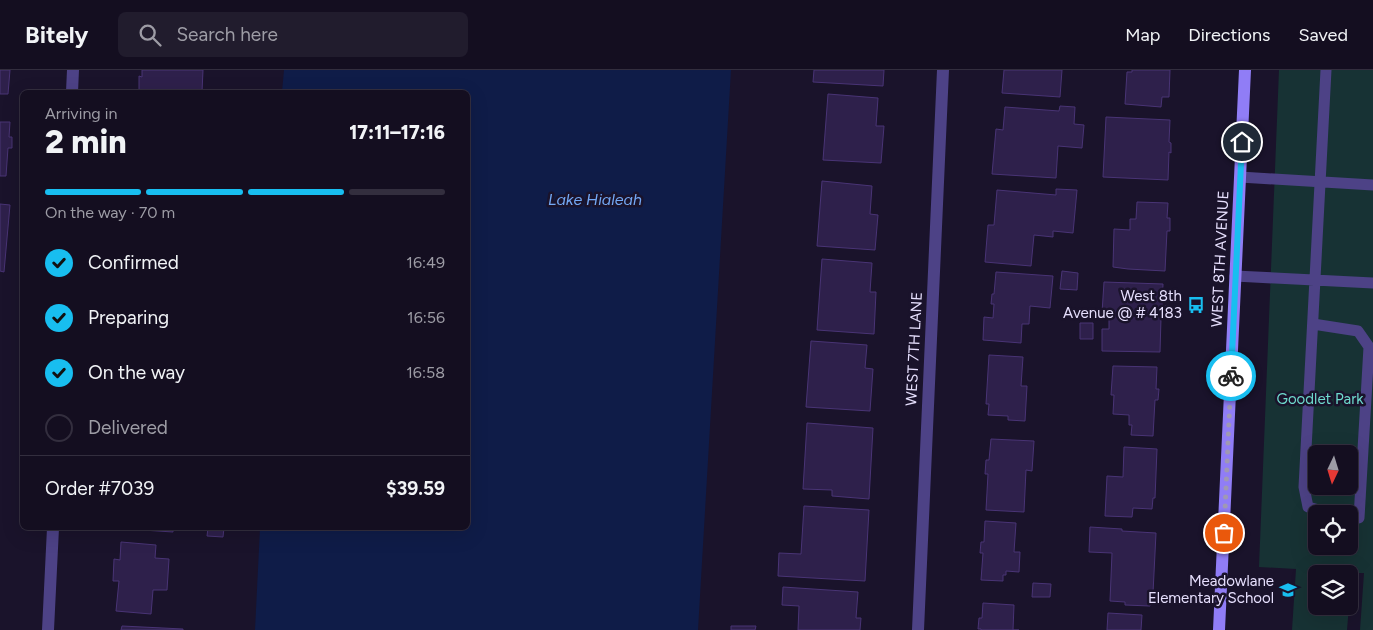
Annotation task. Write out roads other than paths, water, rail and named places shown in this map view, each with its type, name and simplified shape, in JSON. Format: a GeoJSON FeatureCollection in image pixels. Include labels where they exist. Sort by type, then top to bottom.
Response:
{"type":"FeatureCollection","features":[{"type":"Feature","properties":{"kind":"street"},"geometry":{"type":"LineString","coordinates":[[72,90],[73,70]]}},
{"type":"Feature","properties":{"kind":"street","name":"WEST 7TH LANE"},"geometry":{"type":"LineString","coordinates":[[918,630],[943,70]]}},
{"type":"Feature","properties":{"kind":"street","name":"WEST 8TH AVENUE"},"geometry":{"type":"LineString","coordinates":[[1219,630],[1245,70]]}},
{"type":"Feature","properties":{"kind":"street"},"geometry":{"type":"LineString","coordinates":[[48,630],[53,530]]}},
{"type":"Feature","properties":{"kind":"lane"},"geometry":{"type":"LineString","coordinates":[[1308,507],[1304,487],[1326,70]]}},
{"type":"Feature","properties":{"kind":"lane"},"geometry":{"type":"LineString","coordinates":[[1240,177],[1373,185]]}},
{"type":"Feature","properties":{"kind":"lane"},"geometry":{"type":"LineString","coordinates":[[1236,276],[1373,283]]}},
{"type":"Feature","properties":{"kind":"lane"},"geometry":{"type":"LineString","coordinates":[[1313,324],[1358,331],[1368,347],[1358,518]]}},
{"type":"Feature","properties":{"kind":"water","name":"Lake Hialeah"},"geometry":{"type":"Polygon","coordinates":[[[284,70],[731,70],[698,630],[255,630],[260,530],[470,530],[470,90],[282,90],[284,70]]]}},
{"type":"Feature","properties":{"kind":"place","name":"West 8th Avenue @ # 4183"},"geometry":{"type":"Point","coordinates":[1196,305]}},
{"type":"Feature","properties":{"kind":"place","name":"Meadowlane Elementary School"},"geometry":{"type":"Point","coordinates":[1288,590]}},
{"type":"Feature","properties":{"kind":"park label","name":"Goodlet Park"},"geometry":{"type":"Point","coordinates":[1320,399]}}]}
